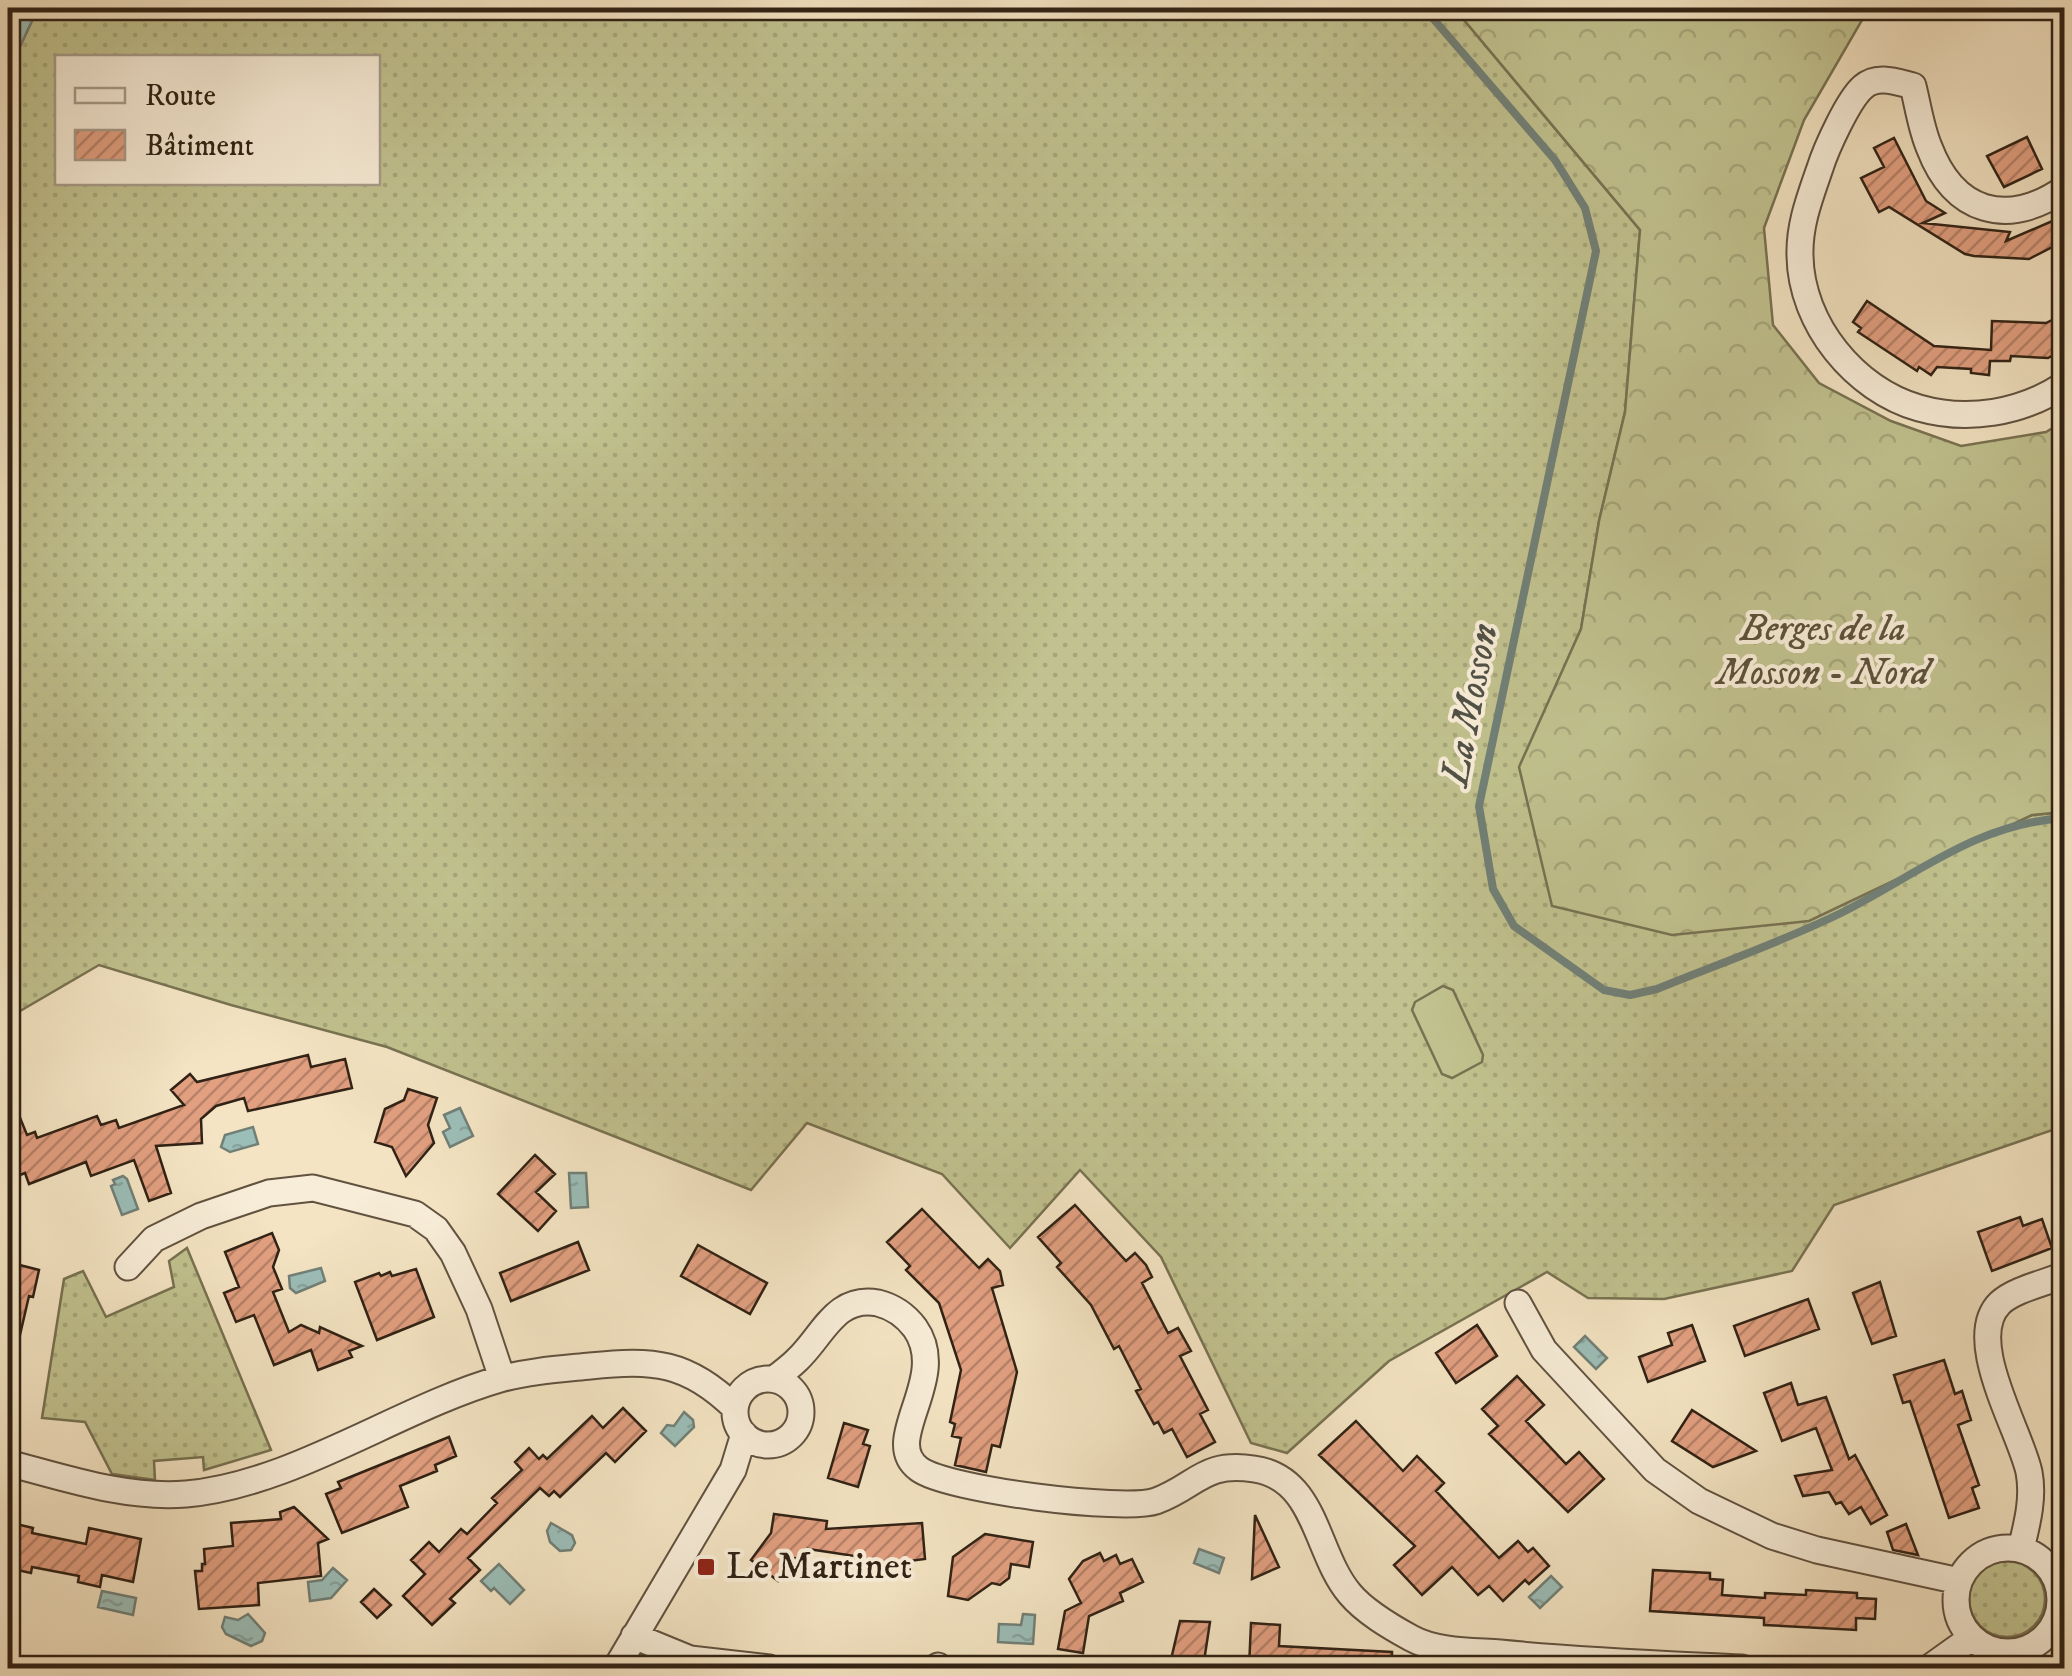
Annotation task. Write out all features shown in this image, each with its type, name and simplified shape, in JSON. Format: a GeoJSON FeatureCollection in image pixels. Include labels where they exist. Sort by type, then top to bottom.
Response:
{"type":"FeatureCollection","features":[{"type":"Feature","properties":{"kind":"street"},"geometry":{"type":"LineString","coordinates":[[2064,189],[2010,213],[1976,207],[1946,179],[1929,147],[1913,86],[1886,78],[1863,86],[1828,145],[1802,220],[1800,258],[1806,294],[1829,344],[1862,379],[1904,404],[1939,414],[1975,416],[2013,409],[2064,385]]}},
{"type":"Feature","properties":{"kind":"street"},"geometry":{"type":"LineString","coordinates":[[128,1267],[154,1239],[201,1216],[269,1193],[314,1188],[415,1214],[436,1229],[454,1253],[479,1309],[502,1378]]}},
{"type":"Feature","properties":{"kind":"street"},"geometry":{"type":"LineString","coordinates":[[2021,1549],[2030,1495],[2029,1472],[1988,1358],[1987,1334],[2001,1302],[2064,1275]]}},
{"type":"Feature","properties":{"kind":"street"},"geometry":{"type":"LineString","coordinates":[[1518,1303],[1544,1350],[1568,1378],[1655,1470],[1699,1501],[1772,1536],[1817,1550],[1959,1581]]}},
{"type":"Feature","properties":{"kind":"street"},"geometry":{"type":"LineString","coordinates":[[783,1384],[823,1325],[847,1306],[881,1304],[908,1319],[923,1340],[928,1358],[909,1426],[908,1454],[917,1468],[940,1480],[1045,1497],[1132,1504],[1156,1501],[1214,1468],[1251,1468],[1276,1474],[1306,1504],[1330,1561],[1351,1595],[1416,1641],[1538,1657],[1742,1668]]}},
{"type":"Feature","properties":{"kind":"street"},"geometry":{"type":"LineString","coordinates":[[8,1463],[117,1489],[189,1494],[270,1472],[502,1378],[656,1362],[680,1369],[739,1399]]}},
{"type":"Feature","properties":{"kind":"street"},"geometry":{"type":"LineString","coordinates":[[763,1379],[783,1384],[801,1408],[797,1428],[782,1442],[752,1439],[735,1418],[739,1399],[763,1379]]}},
{"type":"Feature","properties":{"kind":"street"},"geometry":{"type":"LineString","coordinates":[[616,1668],[752,1439]]}},
{"type":"Feature","properties":{"kind":"street"},"geometry":{"type":"LineString","coordinates":[[2006,1548],[2021,1549],[2048,1566],[2062,1596],[2058,1615],[2038,1643],[2003,1652],[1986,1648],[1971,1638],[1957,1611],[1959,1581],[1978,1557],[2006,1548]]}},
{"type":"Feature","properties":{"kind":"street"},"geometry":{"type":"LineString","coordinates":[[634,1636],[690,1659],[769,1668]]}},
{"type":"Feature","properties":{"kind":"street"},"geometry":{"type":"LineString","coordinates":[[1929,1668],[1971,1638]]}},
{"type":"Feature","properties":{"kind":"green space"},"geometry":{"type":"Polygon","coordinates":[[[38,8],[1454,8],[1640,230],[1625,412],[1599,521],[1581,629],[1520,767],[2032,815],[2064,812],[2064,1126],[1834,1205],[1792,1271],[1664,1299],[1588,1298],[1547,1272],[1389,1361],[1287,1453],[1251,1443],[1161,1257],[1080,1170],[1010,1248],[942,1174],[807,1123],[751,1190],[387,1047],[99,965],[8,1018],[8,72],[38,8]]]}},
{"type":"Feature","properties":{"kind":"green space","name":"Berges de la Mosson - Nord"},"geometry":{"type":"Polygon","coordinates":[[[1454,8],[1869,8],[1804,120],[1764,228],[1773,325],[1819,383],[1891,421],[1961,446],[2046,432],[2064,421],[2064,812],[2032,815],[1809,921],[1672,935],[1552,906],[1519,767],[1581,629],[1599,521],[1625,412],[1640,230],[1454,8]]]}},
{"type":"Feature","properties":{"kind":"green space"},"geometry":{"type":"Polygon","coordinates":[[[1443,986],[1453,990],[1483,1055],[1482,1062],[1452,1078],[1442,1074],[1412,1010],[1415,1002],[1443,986]]]}},
{"type":"Feature","properties":{"kind":"green space"},"geometry":{"type":"Polygon","coordinates":[[[187,1248],[271,1450],[204,1470],[203,1457],[154,1461],[155,1480],[112,1474],[85,1422],[42,1418],[64,1279],[83,1271],[106,1317],[174,1287],[169,1261],[187,1248]]]}},
{"type":"Feature","properties":{"kind":"green space"},"geometry":{"type":"Polygon","coordinates":[[[2007,1561],[2034,1572],[2045,1599],[2034,1626],[2007,1637],[1980,1626],[1969,1599],[1980,1572],[2007,1561]]]}},
{"type":"Feature","properties":{"kind":"water"},"geometry":{"type":"Polygon","coordinates":[[[8,8],[38,8],[8,72],[8,8]]]}},
{"type":"Feature","properties":{"kind":"water"},"geometry":{"type":"Polygon","coordinates":[[[460,1108],[473,1136],[450,1147],[443,1132],[450,1128],[444,1115],[460,1108]]]}},
{"type":"Feature","properties":{"kind":"water"},"geometry":{"type":"Polygon","coordinates":[[[253,1127],[258,1144],[230,1152],[221,1147],[225,1135],[253,1127]]]}},
{"type":"Feature","properties":{"kind":"water"},"geometry":{"type":"Polygon","coordinates":[[[569,1173],[586,1173],[588,1207],[571,1208],[569,1173]]]}},
{"type":"Feature","properties":{"kind":"water"},"geometry":{"type":"Polygon","coordinates":[[[123,1176],[138,1209],[122,1215],[111,1186],[115,1184],[113,1180],[123,1176]]]}},
{"type":"Feature","properties":{"kind":"water"},"geometry":{"type":"Polygon","coordinates":[[[321,1268],[325,1281],[296,1293],[290,1288],[289,1276],[321,1268]]]}},
{"type":"Feature","properties":{"kind":"water"},"geometry":{"type":"Polygon","coordinates":[[[1585,1336],[1607,1358],[1596,1369],[1574,1347],[1585,1336]]]}},
{"type":"Feature","properties":{"kind":"water"},"geometry":{"type":"Polygon","coordinates":[[[684,1412],[693,1420],[694,1427],[675,1446],[661,1433],[667,1425],[674,1426],[684,1412]]]}},
{"type":"Feature","properties":{"kind":"water"},"geometry":{"type":"Polygon","coordinates":[[[551,1523],[572,1535],[575,1543],[571,1550],[560,1551],[550,1542],[547,1531],[551,1523]]]}},
{"type":"Feature","properties":{"kind":"water"},"geometry":{"type":"Polygon","coordinates":[[[1199,1549],[1224,1558],[1219,1573],[1194,1563],[1199,1549]]]}},
{"type":"Feature","properties":{"kind":"water"},"geometry":{"type":"Polygon","coordinates":[[[499,1564],[524,1590],[510,1604],[481,1581],[499,1564]]]}},
{"type":"Feature","properties":{"kind":"water"},"geometry":{"type":"Polygon","coordinates":[[[333,1568],[347,1580],[331,1598],[310,1601],[308,1582],[322,1580],[333,1568]]]}},
{"type":"Feature","properties":{"kind":"water"},"geometry":{"type":"Polygon","coordinates":[[[1551,1576],[1562,1587],[1540,1608],[1529,1597],[1551,1576]]]}},
{"type":"Feature","properties":{"kind":"water"},"geometry":{"type":"Polygon","coordinates":[[[102,1591],[136,1598],[133,1615],[98,1607],[102,1591]]]}},
{"type":"Feature","properties":{"kind":"water"},"geometry":{"type":"Polygon","coordinates":[[[248,1614],[265,1633],[262,1641],[251,1646],[226,1634],[222,1627],[225,1617],[238,1620],[248,1614]]]}},
{"type":"Feature","properties":{"kind":"water"},"geometry":{"type":"Polygon","coordinates":[[[1023,1614],[1035,1615],[1033,1644],[998,1642],[999,1624],[1021,1625],[1023,1614]]]}},
{"type":"Feature","properties":{"kind":"building"},"geometry":{"type":"Polygon","coordinates":[[[2027,137],[2042,169],[2004,187],[1987,156],[2027,137]]]}},
{"type":"Feature","properties":{"kind":"building"},"geometry":{"type":"Polygon","coordinates":[[[1894,138],[1926,201],[1945,213],[1923,223],[2010,232],[2006,241],[2064,216],[2064,241],[2029,259],[1974,256],[1889,207],[1879,212],[1861,178],[1884,167],[1874,148],[1894,138]]]}},
{"type":"Feature","properties":{"kind":"building"},"geometry":{"type":"Polygon","coordinates":[[[1867,301],[1934,346],[1991,350],[1992,321],[2046,323],[2064,314],[2064,349],[2048,358],[2011,356],[2010,361],[1990,361],[1989,375],[1971,373],[1971,369],[1937,367],[1931,375],[1919,367],[1917,371],[1858,332],[1861,328],[1853,322],[1867,301]]]}},
{"type":"Feature","properties":{"kind":"building"},"geometry":{"type":"Polygon","coordinates":[[[308,1055],[311,1067],[345,1059],[352,1088],[248,1111],[244,1098],[216,1106],[201,1119],[202,1143],[156,1146],[171,1193],[149,1201],[134,1160],[91,1176],[86,1162],[29,1184],[25,1173],[8,1180],[8,1088],[27,1135],[35,1132],[37,1138],[97,1116],[101,1125],[116,1120],[119,1128],[184,1105],[171,1090],[190,1074],[197,1082],[308,1055]]]}},
{"type":"Feature","properties":{"kind":"building"},"geometry":{"type":"Polygon","coordinates":[[[408,1089],[437,1098],[428,1125],[434,1143],[406,1176],[392,1147],[375,1142],[385,1109],[404,1100],[408,1089]]]}},
{"type":"Feature","properties":{"kind":"building"},"geometry":{"type":"Polygon","coordinates":[[[535,1155],[555,1174],[536,1192],[556,1211],[538,1231],[498,1194],[535,1155]]]}},
{"type":"Feature","properties":{"kind":"building"},"geometry":{"type":"Polygon","coordinates":[[[1075,1205],[1126,1261],[1135,1253],[1146,1265],[1152,1277],[1142,1283],[1168,1333],[1178,1328],[1191,1351],[1180,1356],[1208,1410],[1200,1414],[1215,1442],[1187,1457],[1172,1429],[1164,1433],[1158,1422],[1154,1424],[1119,1346],[1114,1349],[1091,1305],[1057,1267],[1061,1263],[1038,1237],[1075,1205]]]}},
{"type":"Feature","properties":{"kind":"building"},"geometry":{"type":"Polygon","coordinates":[[[922,1209],[979,1268],[988,1259],[1000,1271],[1003,1285],[992,1288],[1017,1372],[1000,1447],[992,1445],[986,1472],[955,1465],[961,1438],[952,1436],[955,1424],[950,1422],[961,1370],[939,1303],[906,1270],[910,1266],[887,1242],[922,1209]]]}},
{"type":"Feature","properties":{"kind":"building"},"geometry":{"type":"Polygon","coordinates":[[[2020,1217],[2023,1226],[2042,1219],[2052,1248],[1992,1271],[1978,1232],[2020,1217]]]}},
{"type":"Feature","properties":{"kind":"building"},"geometry":{"type":"Polygon","coordinates":[[[272,1233],[279,1250],[273,1267],[282,1289],[273,1292],[289,1332],[301,1325],[319,1333],[320,1327],[362,1346],[349,1351],[352,1357],[318,1370],[311,1350],[274,1365],[254,1315],[236,1322],[224,1293],[239,1287],[225,1252],[272,1233]]]}},
{"type":"Feature","properties":{"kind":"building"},"geometry":{"type":"Polygon","coordinates":[[[578,1242],[589,1270],[511,1301],[500,1273],[578,1242]]]}},
{"type":"Feature","properties":{"kind":"building"},"geometry":{"type":"Polygon","coordinates":[[[698,1245],[767,1283],[750,1314],[681,1276],[698,1245]]]}},
{"type":"Feature","properties":{"kind":"building"},"geometry":{"type":"Polygon","coordinates":[[[8,1262],[39,1270],[16,1352],[8,1351],[8,1262]]]}},
{"type":"Feature","properties":{"kind":"building"},"geometry":{"type":"Polygon","coordinates":[[[416,1269],[434,1317],[377,1340],[355,1282],[379,1273],[381,1276],[390,1272],[392,1276],[416,1269]]]}},
{"type":"Feature","properties":{"kind":"building"},"geometry":{"type":"Polygon","coordinates":[[[1880,1282],[1896,1336],[1872,1344],[1853,1293],[1880,1282]]]}},
{"type":"Feature","properties":{"kind":"building"},"geometry":{"type":"Polygon","coordinates":[[[1808,1299],[1819,1329],[1745,1356],[1734,1326],[1808,1299]]]}},
{"type":"Feature","properties":{"kind":"building"},"geometry":{"type":"Polygon","coordinates":[[[1477,1325],[1497,1356],[1456,1383],[1436,1353],[1477,1325]]]}},
{"type":"Feature","properties":{"kind":"building"},"geometry":{"type":"Polygon","coordinates":[[[1692,1325],[1705,1361],[1648,1382],[1639,1357],[1672,1345],[1668,1333],[1692,1325]]]}},
{"type":"Feature","properties":{"kind":"building"},"geometry":{"type":"Polygon","coordinates":[[[1944,1360],[1955,1394],[1962,1391],[1971,1420],[1958,1425],[1979,1485],[1972,1488],[1979,1508],[1949,1518],[1910,1401],[1903,1403],[1894,1375],[1944,1360]]]}},
{"type":"Feature","properties":{"kind":"building"},"geometry":{"type":"Polygon","coordinates":[[[1517,1376],[1544,1405],[1526,1421],[1566,1464],[1579,1452],[1604,1479],[1568,1512],[1489,1434],[1498,1426],[1482,1409],[1517,1376]]]}},
{"type":"Feature","properties":{"kind":"building"},"geometry":{"type":"Polygon","coordinates":[[[1791,1383],[1798,1405],[1826,1397],[1849,1459],[1855,1455],[1887,1515],[1871,1524],[1861,1507],[1849,1514],[1829,1492],[1803,1496],[1795,1476],[1832,1470],[1816,1428],[1782,1441],[1764,1393],[1791,1383]]]}},
{"type":"Feature","properties":{"kind":"building"},"geometry":{"type":"Polygon","coordinates":[[[623,1408],[646,1431],[615,1462],[606,1453],[560,1497],[554,1491],[549,1496],[540,1488],[468,1558],[480,1570],[450,1599],[455,1603],[432,1625],[403,1596],[425,1574],[411,1560],[429,1542],[439,1552],[461,1529],[467,1534],[497,1503],[492,1498],[522,1470],[515,1462],[529,1448],[539,1459],[543,1455],[547,1459],[592,1416],[603,1428],[623,1408]]]}},
{"type":"Feature","properties":{"kind":"building"},"geometry":{"type":"Polygon","coordinates":[[[1692,1410],[1756,1451],[1713,1467],[1672,1441],[1692,1410]]]}},
{"type":"Feature","properties":{"kind":"building"},"geometry":{"type":"Polygon","coordinates":[[[1356,1421],[1403,1471],[1417,1456],[1444,1483],[1436,1491],[1499,1558],[1518,1541],[1528,1552],[1533,1548],[1549,1566],[1529,1584],[1525,1580],[1503,1601],[1489,1586],[1478,1595],[1452,1567],[1422,1595],[1394,1565],[1415,1546],[1319,1455],[1356,1421]]]}},
{"type":"Feature","properties":{"kind":"building"},"geometry":{"type":"Polygon","coordinates":[[[844,1423],[868,1430],[863,1444],[870,1446],[858,1487],[828,1478],[844,1423]]]}},
{"type":"Feature","properties":{"kind":"building"},"geometry":{"type":"Polygon","coordinates":[[[449,1437],[456,1456],[435,1465],[437,1471],[400,1486],[408,1507],[342,1533],[326,1494],[341,1488],[338,1482],[449,1437]]]}},
{"type":"Feature","properties":{"kind":"building"},"geometry":{"type":"Polygon","coordinates":[[[294,1507],[328,1539],[318,1543],[321,1576],[258,1583],[259,1605],[199,1609],[195,1571],[202,1571],[205,1564],[204,1549],[233,1546],[231,1523],[281,1519],[280,1512],[294,1507]]]}},
{"type":"Feature","properties":{"kind":"building"},"geometry":{"type":"Polygon","coordinates":[[[774,1514],[827,1521],[826,1529],[922,1523],[925,1559],[909,1561],[910,1573],[857,1577],[855,1556],[808,1549],[806,1560],[795,1558],[778,1581],[751,1560],[771,1533],[774,1514]]]}},
{"type":"Feature","properties":{"kind":"building"},"geometry":{"type":"Polygon","coordinates":[[[1255,1515],[1279,1567],[1252,1579],[1255,1515]]]}},
{"type":"Feature","properties":{"kind":"building"},"geometry":{"type":"Polygon","coordinates":[[[8,1522],[33,1528],[32,1533],[86,1544],[89,1528],[141,1539],[133,1582],[102,1575],[100,1587],[78,1582],[79,1576],[32,1567],[31,1573],[8,1568],[8,1522]]]}},
{"type":"Feature","properties":{"kind":"building"},"geometry":{"type":"Polygon","coordinates":[[[1906,1524],[1918,1555],[1893,1550],[1887,1532],[1906,1524]]]}},
{"type":"Feature","properties":{"kind":"building"},"geometry":{"type":"Polygon","coordinates":[[[985,1534],[1033,1542],[1029,1567],[1011,1564],[1009,1578],[1000,1585],[992,1583],[968,1600],[948,1596],[953,1557],[985,1534]]]}},
{"type":"Feature","properties":{"kind":"building"},"geometry":{"type":"Polygon","coordinates":[[[1100,1553],[1104,1561],[1116,1555],[1120,1564],[1132,1559],[1143,1582],[1120,1593],[1123,1601],[1089,1616],[1083,1653],[1058,1649],[1065,1611],[1081,1603],[1069,1579],[1083,1561],[1100,1553]]]}},
{"type":"Feature","properties":{"kind":"building"},"geometry":{"type":"Polygon","coordinates":[[[1653,1570],[1710,1573],[1710,1579],[1723,1580],[1722,1595],[1765,1598],[1765,1593],[1806,1595],[1806,1590],[1857,1593],[1857,1598],[1876,1599],[1875,1619],[1856,1618],[1856,1630],[1764,1625],[1764,1618],[1650,1611],[1653,1570]]]}},
{"type":"Feature","properties":{"kind":"building"},"geometry":{"type":"Polygon","coordinates":[[[374,1589],[391,1605],[377,1618],[361,1602],[374,1589]]]}},
{"type":"Feature","properties":{"kind":"building"},"geometry":{"type":"Polygon","coordinates":[[[1180,1621],[1210,1622],[1203,1668],[1169,1668],[1180,1621]]]}},
{"type":"Feature","properties":{"kind":"building"},"geometry":{"type":"Polygon","coordinates":[[[1251,1623],[1280,1625],[1279,1646],[1392,1652],[1392,1668],[1249,1668],[1251,1623]]]}},
{"type":"Feature","properties":{"kind":"waterway","name":"La Mosson"},"geometry":{"type":"LineString","coordinates":[[1424,8],[1555,160],[1585,208],[1596,251],[1479,806],[1493,889],[1514,926],[1604,990],[1630,995],[1657,989],[1819,924],[1974,841],[2032,822],[2064,818]]}},
{"type":"Feature","properties":{"kind":"place","name":"Le Martinet"},"geometry":{"type":"Point","coordinates":[706,1567]}}]}
